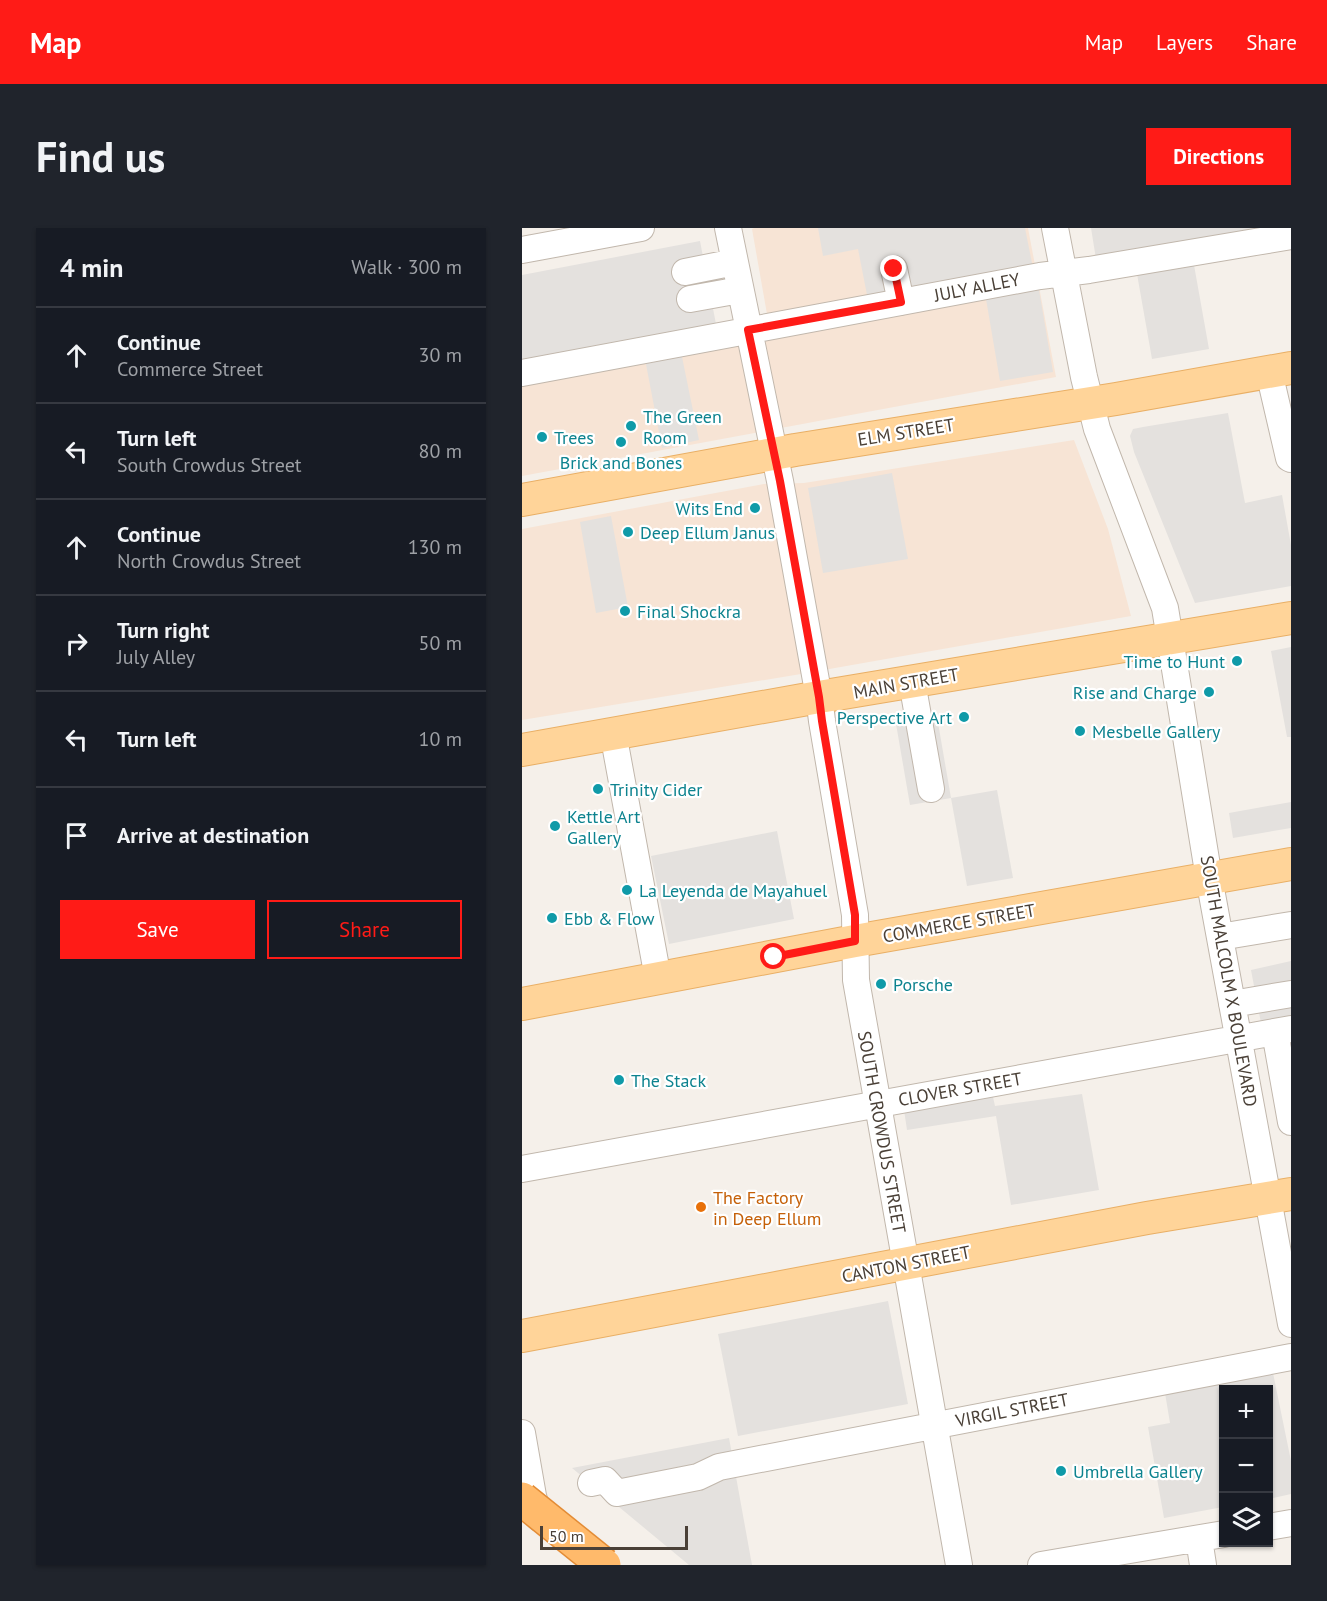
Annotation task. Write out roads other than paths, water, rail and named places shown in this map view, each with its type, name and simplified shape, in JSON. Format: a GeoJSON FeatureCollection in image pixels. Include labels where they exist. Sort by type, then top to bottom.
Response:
{"type":"FeatureCollection","features":[{"type":"Feature","properties":{"kind":"highway"},"geometry":{"type":"LineString","coordinates":[[522,1498],[604,1565]]}},
{"type":"Feature","properties":{"kind":"main road","name":"ELM STREET"},"geometry":{"type":"LineString","coordinates":[[522,500],[774,453],[1280,370]]}},
{"type":"Feature","properties":{"kind":"main road","name":"MAIN STREET"},"geometry":{"type":"LineString","coordinates":[[522,750],[819,697],[1291,618]]}},
{"type":"Feature","properties":{"kind":"main road","name":"COMMERCE STREET"},"geometry":{"type":"LineString","coordinates":[[522,1004],[855,941],[1291,864]]}},
{"type":"Feature","properties":{"kind":"main road","name":"CANTON STREET"},"geometry":{"type":"LineString","coordinates":[[522,1336],[1280,1195]]}},
{"type":"Feature","properties":{"kind":"street"},"geometry":{"type":"LineString","coordinates":[[522,249],[641,228]]}},
{"type":"Feature","properties":{"kind":"street","name":"SOUTH CROWDUS STREET"},"geometry":{"type":"LineString","coordinates":[[728,228],[774,453],[819,697],[855,909],[856,980],[959,1565]]}},
{"type":"Feature","properties":{"kind":"street","name":"SOUTH MALCOLM X BOULEVARD"},"geometry":{"type":"LineString","coordinates":[[1055,228],[1097,429],[1165,608],[1209,878],[1255,1128],[1280,1195],[1291,1324]]}},
{"type":"Feature","properties":{"kind":"street","name":"JULY ALLEY"},"geometry":{"type":"LineString","coordinates":[[522,373],[1040,276],[1291,236]]}},
{"type":"Feature","properties":{"kind":"street"},"geometry":{"type":"LineString","coordinates":[[685,272],[735,262]]}},
{"type":"Feature","properties":{"kind":"street"},"geometry":{"type":"LineString","coordinates":[[894,269],[901,302]]}},
{"type":"Feature","properties":{"kind":"street"},"geometry":{"type":"LineString","coordinates":[[690,299],[740,290]]}},
{"type":"Feature","properties":{"kind":"street"},"geometry":{"type":"LineString","coordinates":[[1280,370],[1289,458],[1291,459]]}},
{"type":"Feature","properties":{"kind":"street"},"geometry":{"type":"LineString","coordinates":[[912,682],[931,789]]}},
{"type":"Feature","properties":{"kind":"street"},"geometry":{"type":"LineString","coordinates":[[613,733],[658,978]]}},
{"type":"Feature","properties":{"kind":"street"},"geometry":{"type":"LineString","coordinates":[[1220,937],[1291,925]]}},
{"type":"Feature","properties":{"kind":"street"},"geometry":{"type":"LineString","coordinates":[[1232,1004],[1291,994]]}},
{"type":"Feature","properties":{"kind":"street"},"geometry":{"type":"LineString","coordinates":[[1255,1128],[1291,1122],[1283,1030]]}},
{"type":"Feature","properties":{"kind":"street","name":"CLOVER STREET"},"geometry":{"type":"LineString","coordinates":[[522,1169],[1283,1030]]}},
{"type":"Feature","properties":{"kind":"street","name":"VIRGIL STREET"},"geometry":{"type":"LineString","coordinates":[[591,1483],[605,1480],[617,1492],[698,1477],[719,1467],[1291,1357]]}},
{"type":"Feature","properties":{"kind":"street"},"geometry":{"type":"LineString","coordinates":[[522,1433],[533,1496],[541,1522],[553,1539],[586,1565]]}},
{"type":"Feature","properties":{"kind":"street"},"geometry":{"type":"LineString","coordinates":[[1273,1526],[1291,1523]]}},
{"type":"Feature","properties":{"kind":"street"},"geometry":{"type":"LineString","coordinates":[[1041,1565],[1219,1535]]}},
{"type":"Feature","properties":{"kind":"street"},"geometry":{"type":"LineString","coordinates":[[1199,1539],[1203,1565]]}},
{"type":"Feature","properties":{"kind":"place","name":"The Green Room"},"geometry":{"type":"Point","coordinates":[631,426]}},
{"type":"Feature","properties":{"kind":"place","name":"Trees"},"geometry":{"type":"Point","coordinates":[542,437]}},
{"type":"Feature","properties":{"kind":"place","name":"Brick and Bones"},"geometry":{"type":"Point","coordinates":[621,442]}},
{"type":"Feature","properties":{"kind":"place","name":"Wits End"},"geometry":{"type":"Point","coordinates":[755,508]}},
{"type":"Feature","properties":{"kind":"place","name":"Deep Ellum Janus"},"geometry":{"type":"Point","coordinates":[628,532]}},
{"type":"Feature","properties":{"kind":"place","name":"Final Shockra"},"geometry":{"type":"Point","coordinates":[625,611]}},
{"type":"Feature","properties":{"kind":"place","name":"Time to Hunt"},"geometry":{"type":"Point","coordinates":[1237,661]}},
{"type":"Feature","properties":{"kind":"place","name":"Rise and Charge"},"geometry":{"type":"Point","coordinates":[1209,692]}},
{"type":"Feature","properties":{"kind":"place","name":"Perspective Art"},"geometry":{"type":"Point","coordinates":[964,717]}},
{"type":"Feature","properties":{"kind":"place","name":"Mesbelle Gallery"},"geometry":{"type":"Point","coordinates":[1080,731]}},
{"type":"Feature","properties":{"kind":"place","name":"Trinity Cider"},"geometry":{"type":"Point","coordinates":[598,789]}},
{"type":"Feature","properties":{"kind":"place","name":"Kettle Art Gallery"},"geometry":{"type":"Point","coordinates":[555,826]}},
{"type":"Feature","properties":{"kind":"place","name":"La Leyenda de Mayahuel"},"geometry":{"type":"Point","coordinates":[627,890]}},
{"type":"Feature","properties":{"kind":"place","name":"Ebb & Flow"},"geometry":{"type":"Point","coordinates":[552,918]}},
{"type":"Feature","properties":{"kind":"place","name":"Porsche"},"geometry":{"type":"Point","coordinates":[881,984]}},
{"type":"Feature","properties":{"kind":"place","name":"The Stack"},"geometry":{"type":"Point","coordinates":[619,1080]}},
{"type":"Feature","properties":{"kind":"place","name":"The Factory in Deep Ellum"},"geometry":{"type":"Point","coordinates":[701,1207]}},
{"type":"Feature","properties":{"kind":"place","name":"Umbrella Gallery"},"geometry":{"type":"Point","coordinates":[1061,1471]}}]}
